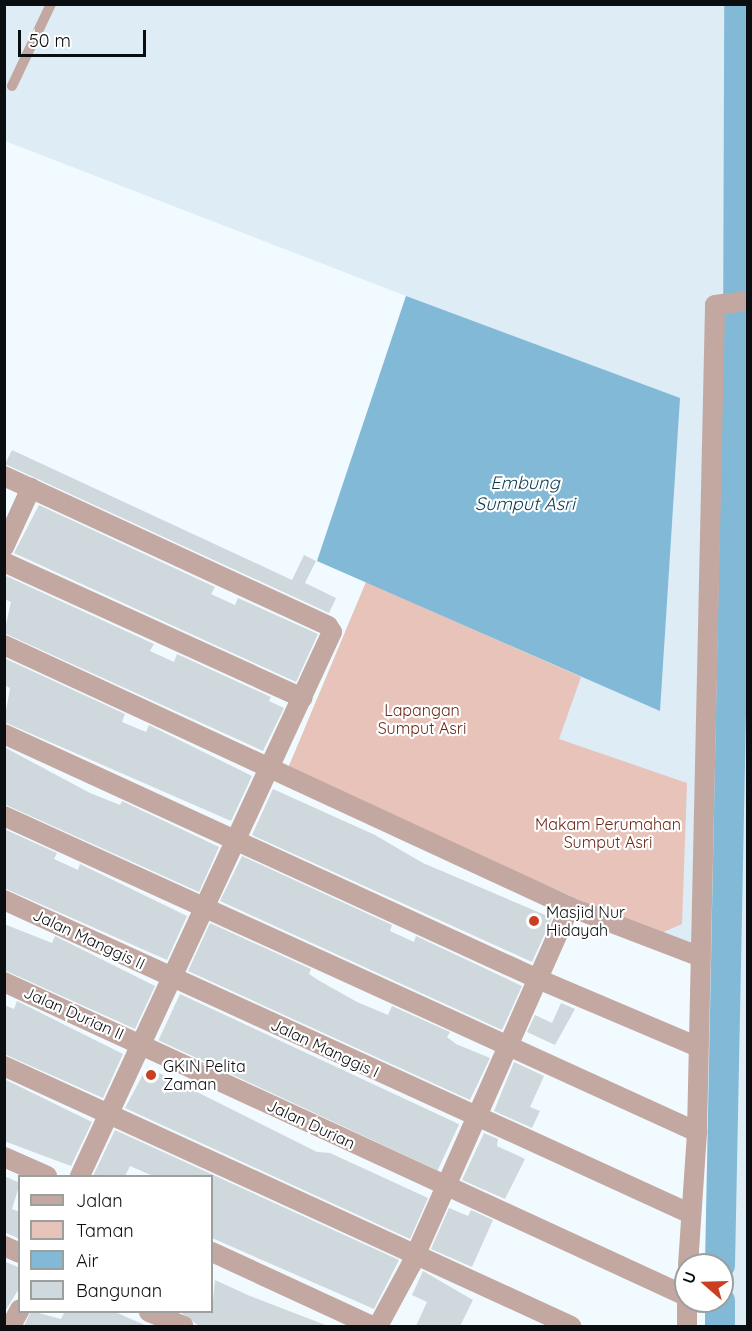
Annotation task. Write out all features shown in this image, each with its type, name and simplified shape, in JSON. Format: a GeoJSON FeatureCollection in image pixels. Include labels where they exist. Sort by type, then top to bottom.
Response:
{"type":"FeatureCollection","features":[{"type":"Feature","properties":{"kind":"street"},"geometry":{"type":"LineString","coordinates":[[689,1253],[697,1132],[698,956],[714,317],[715,305],[722,301],[747,301]]}},
{"type":"Feature","properties":{"kind":"street"},"geometry":{"type":"LineString","coordinates":[[4,476],[328,626],[331,638],[144,1044],[80,1175]]}},
{"type":"Feature","properties":{"kind":"street"},"geometry":{"type":"LineString","coordinates":[[4,547],[31,488]]}},
{"type":"Feature","properties":{"kind":"street"},"geometry":{"type":"LineString","coordinates":[[4,562],[302,698]]}},
{"type":"Feature","properties":{"kind":"street"},"geometry":{"type":"LineString","coordinates":[[4,645],[273,766],[570,908],[698,956]]}},
{"type":"Feature","properties":{"kind":"street"},"geometry":{"type":"LineString","coordinates":[[4,734],[538,979],[698,1047]]}},
{"type":"Feature","properties":{"kind":"street"},"geometry":{"type":"LineString","coordinates":[[4,816],[506,1047],[697,1132]]}},
{"type":"Feature","properties":{"kind":"street","name":"Jalan Manggis II"},"geometry":{"type":"LineString","coordinates":[[4,900],[173,978]]}},
{"type":"Feature","properties":{"kind":"street"},"geometry":{"type":"LineString","coordinates":[[378,1326],[446,1188],[506,1047],[570,908]]}},
{"type":"Feature","properties":{"kind":"street","name":"Jalan Manggis I"},"geometry":{"type":"LineString","coordinates":[[173,978],[691,1214]]}},
{"type":"Feature","properties":{"kind":"street","name":"Jalan Durian II"},"geometry":{"type":"LineString","coordinates":[[4,982],[144,1044]]}},
{"type":"Feature","properties":{"kind":"street","name":"Jalan Durian"},"geometry":{"type":"LineString","coordinates":[[144,1044],[446,1188],[674,1291]]}},
{"type":"Feature","properties":{"kind":"street"},"geometry":{"type":"LineString","coordinates":[[4,1066],[414,1257],[571,1326]]}},
{"type":"Feature","properties":{"kind":"street"},"geometry":{"type":"LineString","coordinates":[[4,1157],[45,1175]]}},
{"type":"Feature","properties":{"kind":"street"},"geometry":{"type":"LineString","coordinates":[[4,1245],[18,1251]]}},
{"type":"Feature","properties":{"kind":"street"},"geometry":{"type":"LineString","coordinates":[[213,1252],[372,1326]]}},
{"type":"Feature","properties":{"kind":"street"},"geometry":{"type":"LineString","coordinates":[[154,1313],[183,1326]]}},
{"type":"Feature","properties":{"kind":"lane"},"geometry":{"type":"LineString","coordinates":[[12,86],[51,4]]}},
{"type":"Feature","properties":{"kind":"shaded area"},"geometry":{"type":"Polygon","coordinates":[[[4,5],[747,5],[747,1326],[705,1326],[706,1313],[734,1313],[734,1253],[706,1253],[710,961],[286,773],[366,582],[317,561],[406,296],[5,141],[4,5]]]}},
{"type":"Feature","properties":{"kind":"green space","name":"Lapangan Sumput Asri"},"geometry":{"type":"Polygon","coordinates":[[[366,582],[581,677],[559,739],[687,783],[682,924],[659,934],[286,773],[366,582]]]}},
{"type":"Feature","properties":{"kind":"water","name":"Embung Sumput Asri"},"geometry":{"type":"Polygon","coordinates":[[[406,296],[680,398],[660,711],[317,561],[406,296]]]}},
{"type":"Feature","properties":{"kind":"building"},"geometry":{"type":"Polygon","coordinates":[[[12,450],[292,580],[304,555],[316,561],[305,583],[336,598],[329,613],[5,464],[12,450]]]}},
{"type":"Feature","properties":{"kind":"building"},"geometry":{"type":"Polygon","coordinates":[[[39,505],[215,587],[211,594],[235,605],[238,598],[318,634],[296,682],[14,553],[39,505]]]}},
{"type":"Feature","properties":{"kind":"building"},"geometry":{"type":"Polygon","coordinates":[[[4,575],[154,644],[150,651],[174,662],[177,654],[271,697],[269,701],[284,708],[263,751],[4,633],[11,602],[4,599],[4,575]]]}},
{"type":"Feature","properties":{"kind":"building"},"geometry":{"type":"Polygon","coordinates":[[[4,658],[125,714],[122,722],[146,732],[149,725],[252,776],[231,821],[4,722],[10,688],[4,685],[4,658]]]}},
{"type":"Feature","properties":{"kind":"building"},"geometry":{"type":"Polygon","coordinates":[[[4,747],[90,793],[120,805],[122,801],[219,847],[199,892],[4,804],[4,747]]]}},
{"type":"Feature","properties":{"kind":"building"},"geometry":{"type":"Polygon","coordinates":[[[273,789],[375,835],[423,863],[552,918],[532,962],[252,835],[273,789]]]}},
{"type":"Feature","properties":{"kind":"building"},"geometry":{"type":"Polygon","coordinates":[[[4,829],[57,853],[54,859],[78,870],[80,864],[187,916],[167,960],[4,888],[4,829]]]}},
{"type":"Feature","properties":{"kind":"building"},"geometry":{"type":"Polygon","coordinates":[[[242,856],[392,925],[390,931],[414,942],[416,936],[522,986],[502,1030],[220,901],[242,856]]]}},
{"type":"Feature","properties":{"kind":"building"},"geometry":{"type":"Polygon","coordinates":[[[210,923],[311,969],[309,974],[357,1002],[388,1015],[392,1006],[450,1032],[447,1037],[456,1044],[490,1058],[470,1100],[188,971],[210,923]]]}},
{"type":"Feature","properties":{"kind":"building"},"geometry":{"type":"Polygon","coordinates":[[[4,924],[52,943],[55,936],[155,986],[135,1029],[4,970],[4,924]]]}},
{"type":"Feature","properties":{"kind":"building"},"geometry":{"type":"Polygon","coordinates":[[[180,994],[459,1124],[438,1170],[158,1040],[180,994]]]}},
{"type":"Feature","properties":{"kind":"building"},"geometry":{"type":"Polygon","coordinates":[[[17,1001],[123,1054],[103,1098],[4,1054],[4,1005],[14,1009],[17,1001]]]}},
{"type":"Feature","properties":{"kind":"building"},"geometry":{"type":"Polygon","coordinates":[[[561,1003],[575,1009],[555,1045],[527,1032],[535,1015],[552,1023],[561,1003]]]}},
{"type":"Feature","properties":{"kind":"building"},"geometry":{"type":"Polygon","coordinates":[[[514,1062],[544,1076],[530,1107],[540,1111],[532,1128],[494,1111],[514,1062]]]}},
{"type":"Feature","properties":{"kind":"building"},"geometry":{"type":"Polygon","coordinates":[[[147,1067],[317,1152],[330,1153],[428,1198],[410,1239],[125,1108],[147,1067]]]}},
{"type":"Feature","properties":{"kind":"building"},"geometry":{"type":"Polygon","coordinates":[[[4,1079],[92,1122],[71,1166],[4,1141],[4,1079]]]}},
{"type":"Feature","properties":{"kind":"building"},"geometry":{"type":"Polygon","coordinates":[[[115,1130],[399,1260],[374,1309],[213,1238],[213,1175],[151,1175],[130,1166],[126,1175],[93,1175],[115,1130]]]}},
{"type":"Feature","properties":{"kind":"building"},"geometry":{"type":"Polygon","coordinates":[[[484,1133],[498,1139],[497,1146],[525,1159],[505,1199],[462,1180],[484,1133]]]}},
{"type":"Feature","properties":{"kind":"building"},"geometry":{"type":"Polygon","coordinates":[[[4,1176],[18,1182],[12,1209],[18,1211],[18,1238],[4,1232],[4,1176]]]}},
{"type":"Feature","properties":{"kind":"building"},"geometry":{"type":"Polygon","coordinates":[[[449,1208],[468,1216],[471,1210],[493,1220],[472,1267],[431,1249],[449,1208]]]}},
{"type":"Feature","properties":{"kind":"building"},"geometry":{"type":"Polygon","coordinates":[[[4,1261],[18,1267],[18,1290],[4,1313],[4,1261]]]}},
{"type":"Feature","properties":{"kind":"building"},"geometry":{"type":"Polygon","coordinates":[[[423,1271],[473,1300],[460,1326],[416,1326],[427,1302],[412,1295],[423,1271]]]}},
{"type":"Feature","properties":{"kind":"building"},"geometry":{"type":"Polygon","coordinates":[[[215,1280],[328,1326],[199,1326],[182,1313],[213,1313],[215,1280]]]}},
{"type":"Feature","properties":{"kind":"building"},"geometry":{"type":"Polygon","coordinates":[[[30,1313],[61,1319],[64,1313],[117,1313],[147,1326],[24,1326],[30,1313]]]}},
{"type":"Feature","properties":{"kind":"waterway"},"geometry":{"type":"LineString","coordinates":[[720,1253],[738,360],[739,4]]}},
{"type":"Feature","properties":{"kind":"waterway"},"geometry":{"type":"LineString","coordinates":[[720,1313],[720,1326]]}},
{"type":"Feature","properties":{"kind":"place","name":"Masjid Nur Hidayah"},"geometry":{"type":"Point","coordinates":[534,921]}},
{"type":"Feature","properties":{"kind":"place","name":"GKIN Pelita Zaman"},"geometry":{"type":"Point","coordinates":[151,1075]}},
{"type":"Feature","properties":{"kind":"park label","name":"Makam Perumahan Sumput Asri"},"geometry":{"type":"Point","coordinates":[608,833]}}]}
